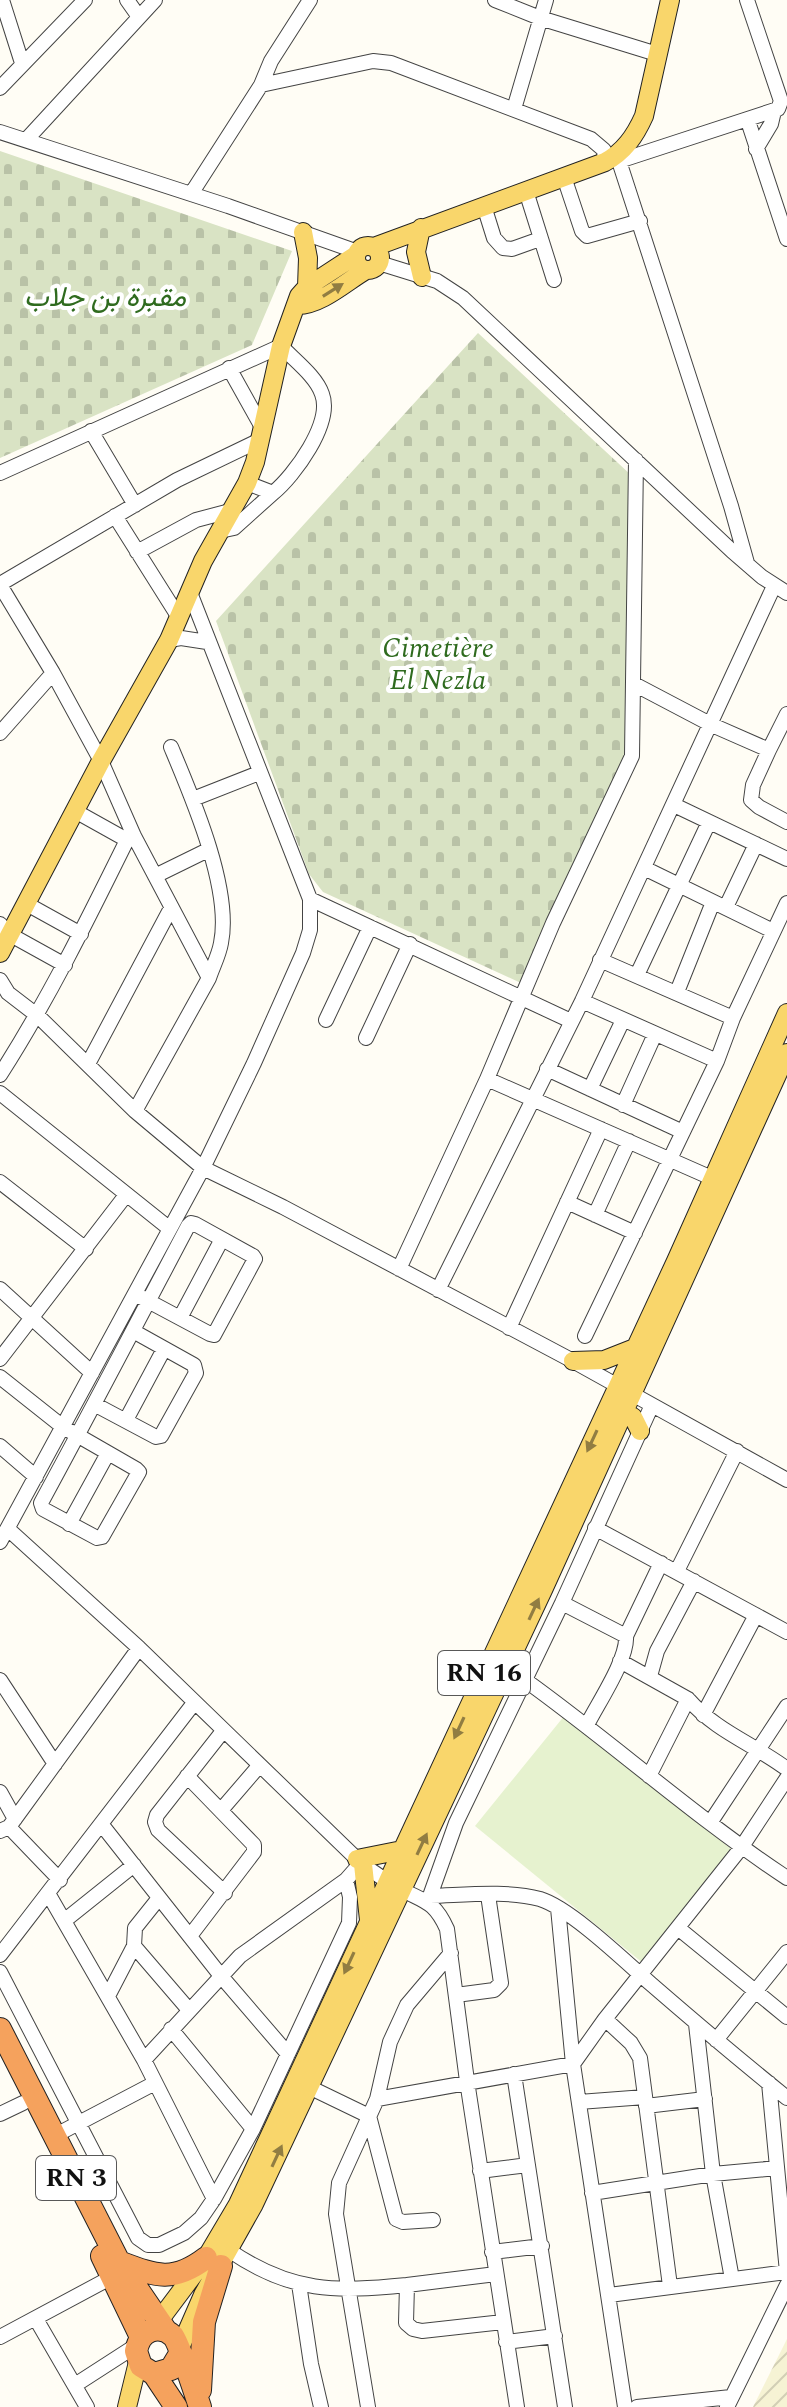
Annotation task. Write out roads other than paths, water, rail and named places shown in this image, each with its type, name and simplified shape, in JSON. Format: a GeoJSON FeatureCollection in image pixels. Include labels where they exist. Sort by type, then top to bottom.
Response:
{"type":"FeatureCollection","features":[{"type":"Feature","properties":{"kind":"highway","name":"RN 3"},"geometry":{"type":"LineString","coordinates":[[0,2029],[54,2136],[176,2407]]}},
{"type":"Feature","properties":{"kind":"highway","name":"RN 3"},"geometry":{"type":"LineString","coordinates":[[0,2060],[115,2269]]}},
{"type":"Feature","properties":{"kind":"highway"},"geometry":{"type":"LineString","coordinates":[[115,2269],[166,2276],[188,2272],[219,2258]]}},
{"type":"Feature","properties":{"kind":"highway"},"geometry":{"type":"LineString","coordinates":[[201,2407],[199,2369],[204,2322],[219,2258]]}},
{"type":"Feature","properties":{"kind":"highway"},"geometry":{"type":"LineString","coordinates":[[180,2352],[171,2369],[150,2347],[176,2340],[201,2407]]}},
{"type":"Feature","properties":{"kind":"main road"},"geometry":{"type":"LineString","coordinates":[[0,953],[3,929],[25,903],[169,640],[189,590],[247,483],[262,434],[281,346],[299,296],[307,287],[421,228],[614,160],[639,128],[644,116],[670,0]]}},
{"type":"Feature","properties":{"kind":"main road"},"geometry":{"type":"LineString","coordinates":[[421,228],[416,252],[422,277]]}},
{"type":"Feature","properties":{"kind":"main road"},"geometry":{"type":"LineString","coordinates":[[303,232],[308,258],[307,287]]}},
{"type":"Feature","properties":{"kind":"main road"},"geometry":{"type":"LineString","coordinates":[[298,305],[307,305],[319,299],[367,257]]}},
{"type":"Feature","properties":{"kind":"main road","name":"RN 16"},"geometry":{"type":"LineString","coordinates":[[150,2347],[219,2258],[254,2204],[309,2087],[394,1885],[543,1590],[622,1412],[624,1390],[637,1347],[787,1013]]}},
{"type":"Feature","properties":{"kind":"main road","name":"RN 16"},"geometry":{"type":"LineString","coordinates":[[180,2352],[238,2204],[369,1920],[394,1885],[402,1850],[787,1053]]}},
{"type":"Feature","properties":{"kind":"main road"},"geometry":{"type":"LineString","coordinates":[[573,1361],[604,1360],[637,1347]]}},
{"type":"Feature","properties":{"kind":"main road"},"geometry":{"type":"LineString","coordinates":[[622,1412],[633,1417],[640,1431]]}},
{"type":"Feature","properties":{"kind":"main road"},"geometry":{"type":"LineString","coordinates":[[369,1920],[360,1862],[402,1850]]}},
{"type":"Feature","properties":{"kind":"main road"},"geometry":{"type":"LineString","coordinates":[[130,2407],[150,2347]]}},
{"type":"Feature","properties":{"kind":"street"},"geometry":{"type":"LineString","coordinates":[[2,0],[4,18],[22,63]]}},
{"type":"Feature","properties":{"kind":"street"},"geometry":{"type":"LineString","coordinates":[[0,88],[85,0]]}},
{"type":"Feature","properties":{"kind":"street"},"geometry":{"type":"LineString","coordinates":[[127,0],[139,17]]}},
{"type":"Feature","properties":{"kind":"street"},"geometry":{"type":"LineString","coordinates":[[26,140],[155,0]]}},
{"type":"Feature","properties":{"kind":"street"},"geometry":{"type":"LineString","coordinates":[[191,194],[261,85],[271,61],[310,0]]}},
{"type":"Feature","properties":{"kind":"street"},"geometry":{"type":"LineString","coordinates":[[495,0],[540,18],[657,54]]}},
{"type":"Feature","properties":{"kind":"street"},"geometry":{"type":"LineString","coordinates":[[514,109],[546,0]]}},
{"type":"Feature","properties":{"kind":"street"},"geometry":{"type":"LineString","coordinates":[[747,0],[781,101],[756,149]]}},
{"type":"Feature","properties":{"kind":"street"},"geometry":{"type":"LineString","coordinates":[[261,85],[381,60],[591,139],[604,150],[614,160],[640,221],[747,563]]}},
{"type":"Feature","properties":{"kind":"street"},"geometry":{"type":"LineString","coordinates":[[614,160],[774,111]]}},
{"type":"Feature","properties":{"kind":"street"},"geometry":{"type":"LineString","coordinates":[[748,121],[787,239]]}},
{"type":"Feature","properties":{"kind":"street"},"geometry":{"type":"LineString","coordinates":[[0,132],[303,232],[449,288],[475,308],[747,563],[781,589],[438,1290]]}},
{"type":"Feature","properties":{"kind":"street"},"geometry":{"type":"LineString","coordinates":[[564,177],[582,231],[587,236],[640,221]]}},
{"type":"Feature","properties":{"kind":"street"},"geometry":{"type":"LineString","coordinates":[[526,191],[554,280]]}},
{"type":"Feature","properties":{"kind":"street"},"geometry":{"type":"LineString","coordinates":[[484,206],[494,238],[503,248],[512,249],[540,239]]}},
{"type":"Feature","properties":{"kind":"street"},"geometry":{"type":"LineString","coordinates":[[0,473],[281,346],[319,387],[324,406],[317,432],[301,461],[273,493],[234,528],[220,531]]}},
{"type":"Feature","properties":{"kind":"street"},"geometry":{"type":"LineString","coordinates":[[209,978],[155,876],[130,838],[101,761],[0,584],[262,434],[229,368]]}},
{"type":"Feature","properties":{"kind":"street"},"geometry":{"type":"LineString","coordinates":[[91,431],[135,505]]}},
{"type":"Feature","properties":{"kind":"street"},"geometry":{"type":"LineString","coordinates":[[399,1269],[487,1079],[553,923],[629,765],[634,746],[636,460]]}},
{"type":"Feature","properties":{"kind":"street"},"geometry":{"type":"LineString","coordinates":[[247,483],[273,493]]}},
{"type":"Feature","properties":{"kind":"street"},"geometry":{"type":"LineString","coordinates":[[707,526],[722,521],[731,506]]}},
{"type":"Feature","properties":{"kind":"street"},"geometry":{"type":"LineString","coordinates":[[137,552],[196,520],[230,511]]}},
{"type":"Feature","properties":{"kind":"street"},"geometry":{"type":"LineString","coordinates":[[115,516],[178,616]]}},
{"type":"Feature","properties":{"kind":"street"},"geometry":{"type":"LineString","coordinates":[[0,1377],[63,1427],[77,1436],[136,1469],[138,1476],[102,1537],[97,1538],[40,1507],[77,1436],[133,1331],[142,1297],[170,1229],[254,1063],[303,953],[310,930],[310,899],[189,590]]}},
{"type":"Feature","properties":{"kind":"street"},"geometry":{"type":"LineString","coordinates":[[169,640],[181,638],[207,642]]}},
{"type":"Feature","properties":{"kind":"street"},"geometry":{"type":"LineString","coordinates":[[0,733],[53,673]]}},
{"type":"Feature","properties":{"kind":"street"},"geometry":{"type":"LineString","coordinates":[[634,684],[712,725],[769,750]]}},
{"type":"Feature","properties":{"kind":"street"},"geometry":{"type":"LineString","coordinates":[[786,718],[753,785],[751,800],[787,822]]}},
{"type":"Feature","properties":{"kind":"street"},"geometry":{"type":"LineString","coordinates":[[135,1111],[209,978],[221,942],[223,916],[220,889],[193,799],[171,747]]}},
{"type":"Feature","properties":{"kind":"street"},"geometry":{"type":"LineString","coordinates":[[193,799],[259,773]]}},
{"type":"Feature","properties":{"kind":"street"},"geometry":{"type":"LineString","coordinates":[[674,805],[787,859]]}},
{"type":"Feature","properties":{"kind":"street"},"geometry":{"type":"LineString","coordinates":[[75,811],[130,838]]}},
{"type":"Feature","properties":{"kind":"street"},"geometry":{"type":"LineString","coordinates":[[637,975],[709,822]]}},
{"type":"Feature","properties":{"kind":"street"},"geometry":{"type":"LineString","coordinates":[[0,1075],[38,1016],[130,838]]}},
{"type":"Feature","properties":{"kind":"street"},"geometry":{"type":"LineString","coordinates":[[677,992],[720,905],[756,844]]}},
{"type":"Feature","properties":{"kind":"street"},"geometry":{"type":"LineString","coordinates":[[155,876],[208,850]]}},
{"type":"Feature","properties":{"kind":"street"},"geometry":{"type":"LineString","coordinates":[[644,868],[773,931]]}},
{"type":"Feature","properties":{"kind":"street"},"geometry":{"type":"LineString","coordinates":[[310,899],[571,1021]]}},
{"type":"Feature","properties":{"kind":"street"},"geometry":{"type":"LineString","coordinates":[[25,903],[81,934]]}},
{"type":"Feature","properties":{"kind":"street"},"geometry":{"type":"LineString","coordinates":[[585,1336],[671,1160],[787,903]]}},
{"type":"Feature","properties":{"kind":"street"},"geometry":{"type":"LineString","coordinates":[[88,1064],[171,908]]}},
{"type":"Feature","properties":{"kind":"street"},"geometry":{"type":"LineString","coordinates":[[326,1020],[370,927]]}},
{"type":"Feature","properties":{"kind":"street"},"geometry":{"type":"LineString","coordinates":[[3,929],[65,965]]}},
{"type":"Feature","properties":{"kind":"street"},"geometry":{"type":"LineString","coordinates":[[366,1038],[410,944]]}},
{"type":"Feature","properties":{"kind":"street"},"geometry":{"type":"LineString","coordinates":[[600,960],[733,1018]]}},
{"type":"Feature","properties":{"kind":"street"},"geometry":{"type":"LineString","coordinates":[[3,988],[38,1016],[135,1111],[203,1168],[573,1361],[787,1480]]}},
{"type":"Feature","properties":{"kind":"street"},"geometry":{"type":"LineString","coordinates":[[582,1001],[717,1061]]}},
{"type":"Feature","properties":{"kind":"street"},"geometry":{"type":"LineString","coordinates":[[590,1089],[623,1020]]}},
{"type":"Feature","properties":{"kind":"street"},"geometry":{"type":"LineString","coordinates":[[623,1105],[655,1034]]}},
{"type":"Feature","properties":{"kind":"street"},"geometry":{"type":"LineString","coordinates":[[547,1069],[683,1132]]}},
{"type":"Feature","properties":{"kind":"street"},"geometry":{"type":"LineString","coordinates":[[487,1079],[714,1179]]}},
{"type":"Feature","properties":{"kind":"street"},"geometry":{"type":"LineString","coordinates":[[0,1093],[170,1229]]}},
{"type":"Feature","properties":{"kind":"street"},"geometry":{"type":"LineString","coordinates":[[509,1328],[601,1129]]}},
{"type":"Feature","properties":{"kind":"street"},"geometry":{"type":"LineString","coordinates":[[595,1215],[629,1141]]}},
{"type":"Feature","properties":{"kind":"street"},"geometry":{"type":"LineString","coordinates":[[0,1182],[86,1249]]}},
{"type":"Feature","properties":{"kind":"street"},"geometry":{"type":"LineString","coordinates":[[0,1359],[126,1195]]}},
{"type":"Feature","properties":{"kind":"street"},"geometry":{"type":"LineString","coordinates":[[567,1202],[635,1233]]}},
{"type":"Feature","properties":{"kind":"street"},"geometry":{"type":"LineString","coordinates":[[142,1297],[214,1335],[255,1264],[253,1256],[195,1224],[188,1226],[92,1373],[4,1536],[139,1648],[360,1862],[394,1885],[428,1898],[488,1895],[542,1900],[558,1908],[602,1941],[696,2024],[787,2098]]}},
{"type":"Feature","properties":{"kind":"street"},"geometry":{"type":"LineString","coordinates":[[180,1318],[222,1239]]}},
{"type":"Feature","properties":{"kind":"street"},"geometry":{"type":"LineString","coordinates":[[0,1289],[92,1373]]}},
{"type":"Feature","properties":{"kind":"street"},"geometry":{"type":"LineString","coordinates":[[94,1404],[156,1437],[161,1436],[196,1373],[194,1365],[133,1331]]}},
{"type":"Feature","properties":{"kind":"street"},"geometry":{"type":"LineString","coordinates":[[126,1420],[164,1349]]}},
{"type":"Feature","properties":{"kind":"street"},"geometry":{"type":"LineString","coordinates":[[428,1898],[456,1823],[562,1603],[652,1405]]}},
{"type":"Feature","properties":{"kind":"street"},"geometry":{"type":"LineString","coordinates":[[0,1446],[36,1477]]}},
{"type":"Feature","properties":{"kind":"street"},"geometry":{"type":"LineString","coordinates":[[677,1571],[737,1451]]}},
{"type":"Feature","properties":{"kind":"street"},"geometry":{"type":"LineString","coordinates":[[69,1524],[108,1453]]}},
{"type":"Feature","properties":{"kind":"street"},"geometry":{"type":"LineString","coordinates":[[595,1528],[787,1632]]}},
{"type":"Feature","properties":{"kind":"street"},"geometry":{"type":"LineString","coordinates":[[587,1725],[620,1661],[627,1644],[626,1636],[661,1563]]}},
{"type":"Feature","properties":{"kind":"street"},"geometry":{"type":"LineString","coordinates":[[650,1676],[657,1651],[662,1647],[694,1581]]}},
{"type":"Feature","properties":{"kind":"street"},"geometry":{"type":"LineString","coordinates":[[562,1603],[626,1636]]}},
{"type":"Feature","properties":{"kind":"street"},"geometry":{"type":"LineString","coordinates":[[703,1715],[756,1615]]}},
{"type":"Feature","properties":{"kind":"street"},"geometry":{"type":"LineString","coordinates":[[8,1826],[139,1648]]}},
{"type":"Feature","properties":{"kind":"street"},"geometry":{"type":"LineString","coordinates":[[620,1661],[688,1699],[714,1725],[759,1748],[787,1769]]}},
{"type":"Feature","properties":{"kind":"street"},"geometry":{"type":"LineString","coordinates":[[0,1680],[55,1764]]}},
{"type":"Feature","properties":{"kind":"street"},"geometry":{"type":"LineString","coordinates":[[525,1680],[587,1725],[741,1848],[787,1878]]}},
{"type":"Feature","properties":{"kind":"street"},"geometry":{"type":"LineString","coordinates":[[649,1776],[688,1699]]}},
{"type":"Feature","properties":{"kind":"street"},"geometry":{"type":"LineString","coordinates":[[0,1955],[194,1703]]}},
{"type":"Feature","properties":{"kind":"street"},"geometry":{"type":"LineString","coordinates":[[710,1823],[787,1706]]}},
{"type":"Feature","properties":{"kind":"street"},"geometry":{"type":"LineString","coordinates":[[223,1731],[157,1815],[155,1822],[158,1830],[225,1893]]}},
{"type":"Feature","properties":{"kind":"street"},"geometry":{"type":"LineString","coordinates":[[222,1809],[259,1766]]}},
{"type":"Feature","properties":{"kind":"street"},"geometry":{"type":"LineString","coordinates":[[187,1776],[254,1845],[254,1852],[190,1936]]}},
{"type":"Feature","properties":{"kind":"street"},"geometry":{"type":"LineString","coordinates":[[377,2099],[573,2064],[741,1848],[787,1778]]}},
{"type":"Feature","properties":{"kind":"street"},"geometry":{"type":"LineString","coordinates":[[0,1792],[8,1826],[60,1880]]}},
{"type":"Feature","properties":{"kind":"street"},"geometry":{"type":"LineString","coordinates":[[102,1825],[221,1976],[288,2054]]}},
{"type":"Feature","properties":{"kind":"street"},"geometry":{"type":"LineString","coordinates":[[144,2060],[221,1976],[261,1939],[346,1880],[360,1862]]}},
{"type":"Feature","properties":{"kind":"street"},"geometry":{"type":"LineString","coordinates":[[64,1921],[134,1865]]}},
{"type":"Feature","properties":{"kind":"street"},"geometry":{"type":"LineString","coordinates":[[0,1972],[138,2238],[148,2245],[159,2245],[184,2233],[201,2218],[253,2129],[349,1923],[350,1897],[346,1880]]}},
{"type":"Feature","properties":{"kind":"street"},"geometry":{"type":"LineString","coordinates":[[49,1895],[144,2060],[214,2199]]}},
{"type":"Feature","properties":{"kind":"street"},"geometry":{"type":"LineString","coordinates":[[456,1995],[494,1990],[501,1983],[488,1895]]}},
{"type":"Feature","properties":{"kind":"street"},"geometry":{"type":"LineString","coordinates":[[108,1996],[134,1946],[135,1928],[159,1898]]}},
{"type":"Feature","properties":{"kind":"street"},"geometry":{"type":"LineString","coordinates":[[428,1898],[447,1929],[480,2171],[517,2407]]}},
{"type":"Feature","properties":{"kind":"street"},"geometry":{"type":"LineString","coordinates":[[558,1908],[573,2064],[625,2407]]}},
{"type":"Feature","properties":{"kind":"street"},"geometry":{"type":"LineString","coordinates":[[678,1928],[787,2017]]}},
{"type":"Feature","properties":{"kind":"street"},"geometry":{"type":"LineString","coordinates":[[134,1946],[189,2010]]}},
{"type":"Feature","properties":{"kind":"street"},"geometry":{"type":"LineString","coordinates":[[368,2407],[336,2214],[339,2183],[377,2099],[390,2042],[407,2005],[451,1953]]}},
{"type":"Feature","properties":{"kind":"street"},"geometry":{"type":"LineString","coordinates":[[716,2040],[786,1955]]}},
{"type":"Feature","properties":{"kind":"street"},"geometry":{"type":"LineString","coordinates":[[605,2019],[637,2051],[670,2286]]}},
{"type":"Feature","properties":{"kind":"street"},"geometry":{"type":"LineString","coordinates":[[696,2024],[713,2174],[732,2279]]}},
{"type":"Feature","properties":{"kind":"street"},"geometry":{"type":"LineString","coordinates":[[171,2029],[253,2129]]}},
{"type":"Feature","properties":{"kind":"street"},"geometry":{"type":"LineString","coordinates":[[514,2074],[565,2407]]}},
{"type":"Feature","properties":{"kind":"street"},"geometry":{"type":"LineString","coordinates":[[54,2136],[155,2083]]}},
{"type":"Feature","properties":{"kind":"street"},"geometry":{"type":"LineString","coordinates":[[609,2295],[787,2272],[769,2083]]}},
{"type":"Feature","properties":{"kind":"street"},"geometry":{"type":"LineString","coordinates":[[309,2087],[369,2116],[396,2219],[403,2222],[433,2220]]}},
{"type":"Feature","properties":{"kind":"street"},"geometry":{"type":"LineString","coordinates":[[579,2102],[705,2099]]}},
{"type":"Feature","properties":{"kind":"street"},"geometry":{"type":"LineString","coordinates":[[0,2114],[23,2103]]}},
{"type":"Feature","properties":{"kind":"street"},"geometry":{"type":"LineString","coordinates":[[480,2171],[528,2165]]}},
{"type":"Feature","properties":{"kind":"street"},"geometry":{"type":"LineString","coordinates":[[592,2193],[713,2174],[777,2168]]}},
{"type":"Feature","properties":{"kind":"street"},"geometry":{"type":"LineString","coordinates":[[492,2252],[542,2246]]}},
{"type":"Feature","properties":{"kind":"street"},"geometry":{"type":"LineString","coordinates":[[219,2258],[322,2289],[350,2290],[496,2274]]}},
{"type":"Feature","properties":{"kind":"street"},"geometry":{"type":"LineString","coordinates":[[0,2337],[36,2319],[115,2269]]}},
{"type":"Feature","properties":{"kind":"street"},"geometry":{"type":"LineString","coordinates":[[299,2284],[321,2407]]}},
{"type":"Feature","properties":{"kind":"street"},"geometry":{"type":"LineString","coordinates":[[407,2285],[406,2323],[413,2329],[422,2331],[503,2322]]}},
{"type":"Feature","properties":{"kind":"street"},"geometry":{"type":"LineString","coordinates":[[637,2407],[729,2402],[787,2285]]}},
{"type":"Feature","properties":{"kind":"street"},"geometry":{"type":"LineString","coordinates":[[36,2319],[87,2407]]}},
{"type":"Feature","properties":{"kind":"street"},"geometry":{"type":"LineString","coordinates":[[506,2342],[555,2336]]}},
{"type":"Feature","properties":{"kind":"street"},"geometry":{"type":"LineString","coordinates":[[75,2385],[150,2347]]}},
{"type":"Feature","properties":{"kind":"park label","name":"مقبرة بن جلاب"},"geometry":{"type":"Point","coordinates":[105,297]}},
{"type":"Feature","properties":{"kind":"park label","name":"Cimetière El Nezla"},"geometry":{"type":"Point","coordinates":[438,664]}}]}
